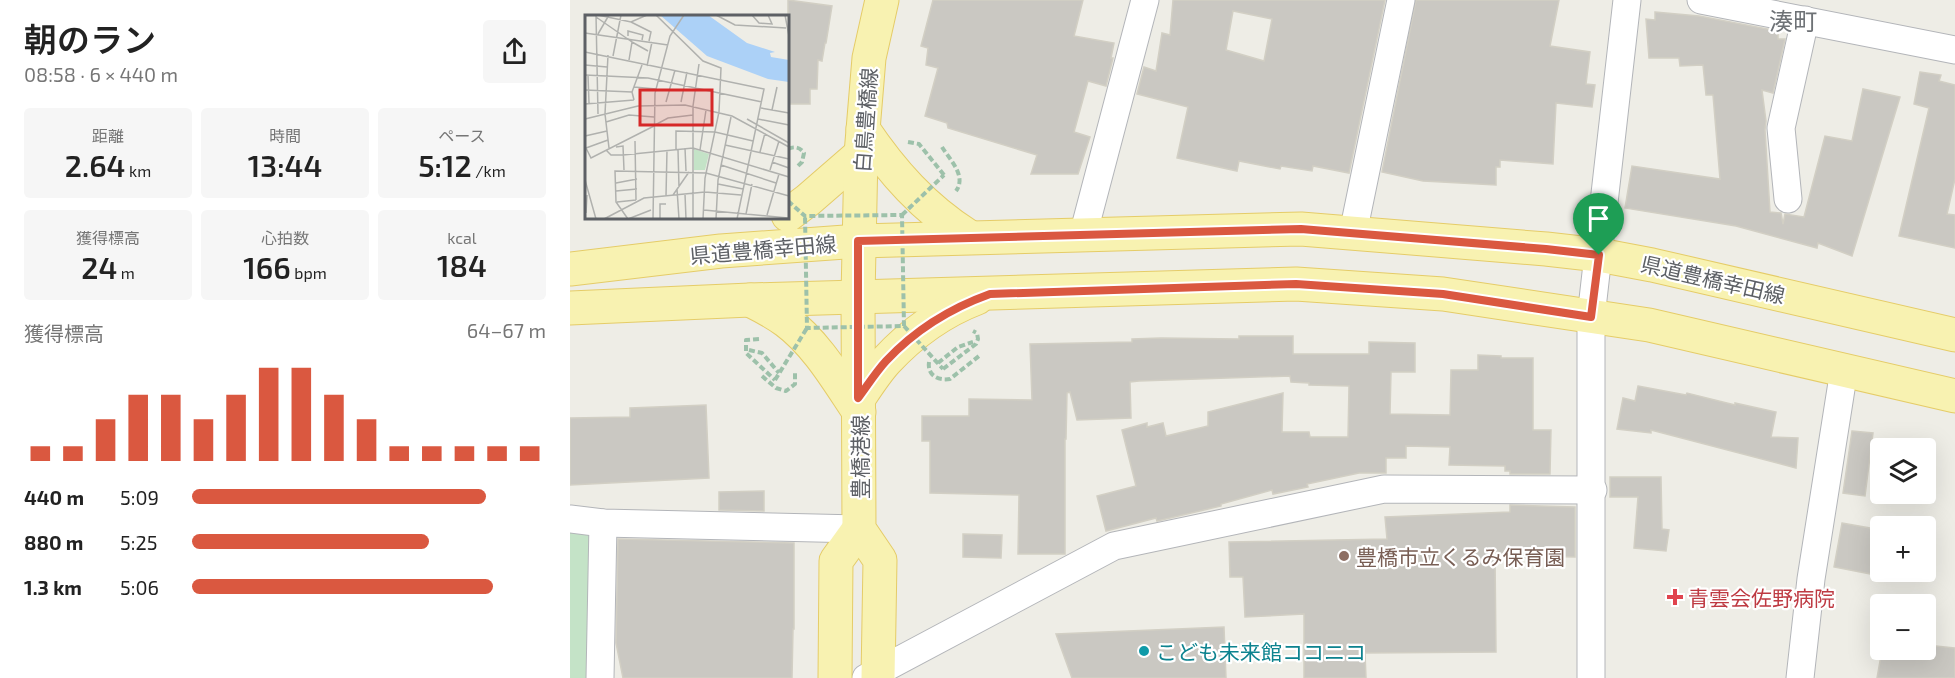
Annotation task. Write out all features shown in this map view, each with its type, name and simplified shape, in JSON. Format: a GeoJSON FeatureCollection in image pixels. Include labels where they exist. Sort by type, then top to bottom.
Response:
{"type":"FeatureCollection","features":[{"type":"Feature","properties":{"kind":"main road","name":"白鳥豊橋線"},"geometry":{"type":"LineString","coordinates":[[858,241],[862,142],[869,58],[882,0]]}},
{"type":"Feature","properties":{"kind":"main road"},"geometry":{"type":"LineString","coordinates":[[792,216],[862,142],[944,222],[968,236]]}},
{"type":"Feature","properties":{"kind":"main road"},"geometry":{"type":"LineString","coordinates":[[721,251],[786,219]]}},
{"type":"Feature","properties":{"kind":"main road","name":"県道豊橋幸田線"},"geometry":{"type":"LineString","coordinates":[[570,269],[721,251],[858,241],[968,236],[1301,229],[1599,255],[1955,334]]}},
{"type":"Feature","properties":{"kind":"main road","name":"豊橋港線"},"geometry":{"type":"LineString","coordinates":[[835,678],[836,561],[858,529],[858,241]]}},
{"type":"Feature","properties":{"kind":"main road"},"geometry":{"type":"LineString","coordinates":[[570,308],[750,300],[1296,284],[1443,294],[1649,326],[1955,396]]}},
{"type":"Feature","properties":{"kind":"main road"},"geometry":{"type":"LineString","coordinates":[[750,300],[788,322],[819,355],[858,405],[885,361],[908,340],[951,310],[990,294]]}},
{"type":"Feature","properties":{"kind":"main road","name":"豊橋港線"},"geometry":{"type":"LineString","coordinates":[[858,529],[880,560],[874,676]]}},
{"type":"Feature","properties":{"kind":"street"},"geometry":{"type":"LineString","coordinates":[[1083,235],[1145,0]]}},
{"type":"Feature","properties":{"kind":"street"},"geometry":{"type":"LineString","coordinates":[[1353,233],[1401,0]]}},
{"type":"Feature","properties":{"kind":"street"},"geometry":{"type":"LineString","coordinates":[[1591,678],[1593,490],[1591,317],[1627,0]]}},
{"type":"Feature","properties":{"kind":"street"},"geometry":{"type":"LineString","coordinates":[[1701,0],[1955,50]]}},
{"type":"Feature","properties":{"kind":"street"},"geometry":{"type":"LineString","coordinates":[[1788,199],[1781,128],[1805,20]]}},
{"type":"Feature","properties":{"kind":"street"},"geometry":{"type":"LineString","coordinates":[[1800,678],[1811,579],[1844,370]]}},
{"type":"Feature","properties":{"kind":"street"},"geometry":{"type":"LineString","coordinates":[[874,676],[1114,546],[1384,489],[1593,490]]}},
{"type":"Feature","properties":{"kind":"street"},"geometry":{"type":"LineString","coordinates":[[570,519],[603,523],[858,529]]}},
{"type":"Feature","properties":{"kind":"street"},"geometry":{"type":"LineString","coordinates":[[600,678],[603,523]]}},
{"type":"Feature","properties":{"kind":"path"},"geometry":{"type":"LineString","coordinates":[[789,149],[795,147],[804,153],[802,162],[795,170]]}},
{"type":"Feature","properties":{"kind":"path"},"geometry":{"type":"LineString","coordinates":[[765,343],[760,339],[747,340],[746,352],[775,380],[807,328],[792,216],[902,215],[944,175]]}},
{"type":"Feature","properties":{"kind":"path"},"geometry":{"type":"LineString","coordinates":[[902,215],[904,326],[943,369],[976,344],[977,333],[965,331]]}},
{"type":"Feature","properties":{"kind":"path"},"geometry":{"type":"LineString","coordinates":[[807,328],[904,326]]}},
{"type":"Feature","properties":{"kind":"path"},"geometry":{"type":"LineString","coordinates":[[938,363],[958,347],[973,342]]}},
{"type":"Feature","properties":{"kind":"path"},"geometry":{"type":"LineString","coordinates":[[749,350],[762,353],[779,373]]}},
{"type":"Feature","properties":{"kind":"path"},"geometry":{"type":"LineString","coordinates":[[939,353],[930,360],[928,366],[932,374],[942,380],[950,379],[979,356]]}},
{"type":"Feature","properties":{"kind":"path"},"geometry":{"type":"LineString","coordinates":[[762,376],[776,388],[786,391],[795,384],[794,370],[779,356]]}},
{"type":"Feature","properties":{"kind":"green space"},"geometry":{"type":"Polygon","coordinates":[[[570,527],[587,529],[594,539],[592,678],[570,678],[570,527]]]}},
{"type":"Feature","properties":{"kind":"building"},"geometry":{"type":"Polygon","coordinates":[[[788,0],[832,6],[822,61],[818,60],[817,89],[810,89],[810,104],[789,104],[788,0]]]}},
{"type":"Feature","properties":{"kind":"building"},"geometry":{"type":"Polygon","coordinates":[[[933,0],[1083,0],[1074,36],[1114,43],[1106,86],[1088,81],[1074,132],[1090,137],[1078,174],[1031,174],[1037,155],[948,128],[947,123],[925,116],[938,68],[926,65],[928,48],[921,46],[933,0]]]}},
{"type":"Feature","properties":{"kind":"building"},"geometry":{"type":"Polygon","coordinates":[[[1173,0],[1385,0],[1349,173],[1313,166],[1312,171],[1281,166],[1280,169],[1239,161],[1237,171],[1177,158],[1188,107],[1137,94],[1144,67],[1156,71],[1162,33],[1170,35],[1173,0]],[[1233,11],[1226,50],[1264,61],[1272,19],[1233,11]]]}},
{"type":"Feature","properties":{"kind":"building"},"geometry":{"type":"Polygon","coordinates":[[[1416,0],[1559,0],[1550,46],[1590,52],[1586,84],[1595,85],[1592,107],[1556,103],[1553,164],[1500,160],[1500,167],[1496,167],[1496,185],[1423,181],[1382,172],[1416,0]]]}},
{"type":"Feature","properties":{"kind":"building"},"geometry":{"type":"Polygon","coordinates":[[[1655,12],[1699,16],[1778,31],[1778,39],[1785,39],[1773,93],[1762,90],[1766,121],[1770,212],[1781,213],[1783,224],[1785,214],[1804,217],[1825,136],[1852,141],[1863,89],[1900,97],[1852,256],[1818,243],[1817,248],[1736,226],[1625,208],[1632,166],[1720,179],[1713,95],[1706,95],[1703,65],[1680,66],[1679,58],[1649,58],[1646,19],[1655,20],[1655,12]]]}},
{"type":"Feature","properties":{"kind":"building"},"geometry":{"type":"Polygon","coordinates":[[[1920,72],[1941,75],[1939,81],[1955,85],[1955,179],[1947,214],[1955,215],[1955,248],[1899,236],[1929,108],[1914,104],[1920,72]]]}},
{"type":"Feature","properties":{"kind":"building"},"geometry":{"type":"Polygon","coordinates":[[[1239,336],[1293,336],[1293,354],[1369,354],[1369,342],[1415,343],[1415,372],[1391,372],[1390,414],[1450,415],[1451,370],[1478,370],[1478,355],[1533,358],[1533,430],[1551,430],[1550,474],[1510,474],[1510,471],[1505,471],[1505,466],[1449,465],[1450,447],[1406,446],[1406,458],[1386,458],[1386,473],[1359,473],[1273,494],[1272,490],[1221,504],[1221,506],[1157,521],[1156,518],[1106,531],[1097,496],[1136,486],[1122,430],[1147,423],[1147,427],[1163,423],[1166,436],[1208,426],[1208,412],[1283,393],[1282,432],[1309,432],[1310,437],[1348,437],[1349,386],[1291,382],[1290,376],[1130,382],[1131,418],[1077,420],[1070,392],[1067,393],[1065,554],[1018,554],[1019,495],[930,493],[930,441],[922,441],[922,416],[969,416],[969,399],[1032,400],[1030,344],[1132,342],[1132,339],[1161,338],[1239,339],[1239,336]]]}},
{"type":"Feature","properties":{"kind":"building"},"geometry":{"type":"Polygon","coordinates":[[[1638,386],[1686,395],[1687,393],[1776,412],[1771,437],[1798,438],[1796,468],[1651,430],[1651,433],[1617,429],[1623,398],[1635,401],[1638,386]]]}},
{"type":"Feature","properties":{"kind":"building"},"geometry":{"type":"Polygon","coordinates":[[[706,405],[709,478],[570,485],[570,418],[630,417],[630,408],[706,405]]]}},
{"type":"Feature","properties":{"kind":"building"},"geometry":{"type":"Polygon","coordinates":[[[1852,431],[1873,433],[1872,438],[1870,438],[1865,496],[1843,493],[1852,431]]]}},
{"type":"Feature","properties":{"kind":"building"},"geometry":{"type":"Polygon","coordinates":[[[1610,477],[1661,477],[1662,529],[1669,530],[1666,551],[1634,548],[1638,497],[1610,497],[1610,477]]]}},
{"type":"Feature","properties":{"kind":"building"},"geometry":{"type":"Polygon","coordinates":[[[764,491],[764,511],[719,510],[719,492],[764,491]]]}},
{"type":"Feature","properties":{"kind":"building"},"geometry":{"type":"Polygon","coordinates":[[[1510,505],[1575,507],[1575,557],[1528,556],[1528,558],[1495,554],[1496,652],[1365,653],[1366,678],[1304,678],[1304,614],[1245,617],[1243,577],[1230,577],[1229,542],[1387,539],[1385,517],[1510,512],[1510,505]]]}},
{"type":"Feature","properties":{"kind":"building"},"geometry":{"type":"Polygon","coordinates":[[[1842,523],[1870,528],[1870,574],[1834,567],[1842,523]]]}},
{"type":"Feature","properties":{"kind":"building"},"geometry":{"type":"Polygon","coordinates":[[[963,534],[1002,535],[1001,558],[963,557],[963,534]]]}},
{"type":"Feature","properties":{"kind":"building"},"geometry":{"type":"Polygon","coordinates":[[[618,539],[794,543],[792,678],[623,678],[616,643],[618,539]]]}},
{"type":"Feature","properties":{"kind":"building","name":"こども未来館ココニコ"},"geometry":{"type":"Polygon","coordinates":[[[1224,627],[1226,678],[1072,678],[1056,634],[1224,627]]]}},
{"type":"Feature","properties":{"kind":"building"},"geometry":{"type":"Polygon","coordinates":[[[1936,646],[1955,648],[1955,678],[1877,678],[1880,660],[1936,660],[1936,646]]]}},
{"type":"Feature","properties":{"kind":"place","name":"豊橋市立くるみ保育園"},"geometry":{"type":"Point","coordinates":[1344,556]}},
{"type":"Feature","properties":{"kind":"place","name":"青雲会佐野病院"},"geometry":{"type":"Point","coordinates":[1675,597]}},
{"type":"Feature","properties":{"kind":"place","name":"こども未来館ココニコ"},"geometry":{"type":"Point","coordinates":[1144,651]}},
{"type":"Feature","properties":{"kind":"district","name":"湊町"},"geometry":{"type":"Point","coordinates":[1793,20]}},
{"type":"Feature","properties":{"kind":"route"},"geometry":{"type":"LineString","coordinates":[[1301,229],[1599,255],[1591,317],[1443,294],[1296,284],[990,294],[951,310],[908,340],[885,361],[858,398],[858,241],[968,236],[1301,229]]}}]}
